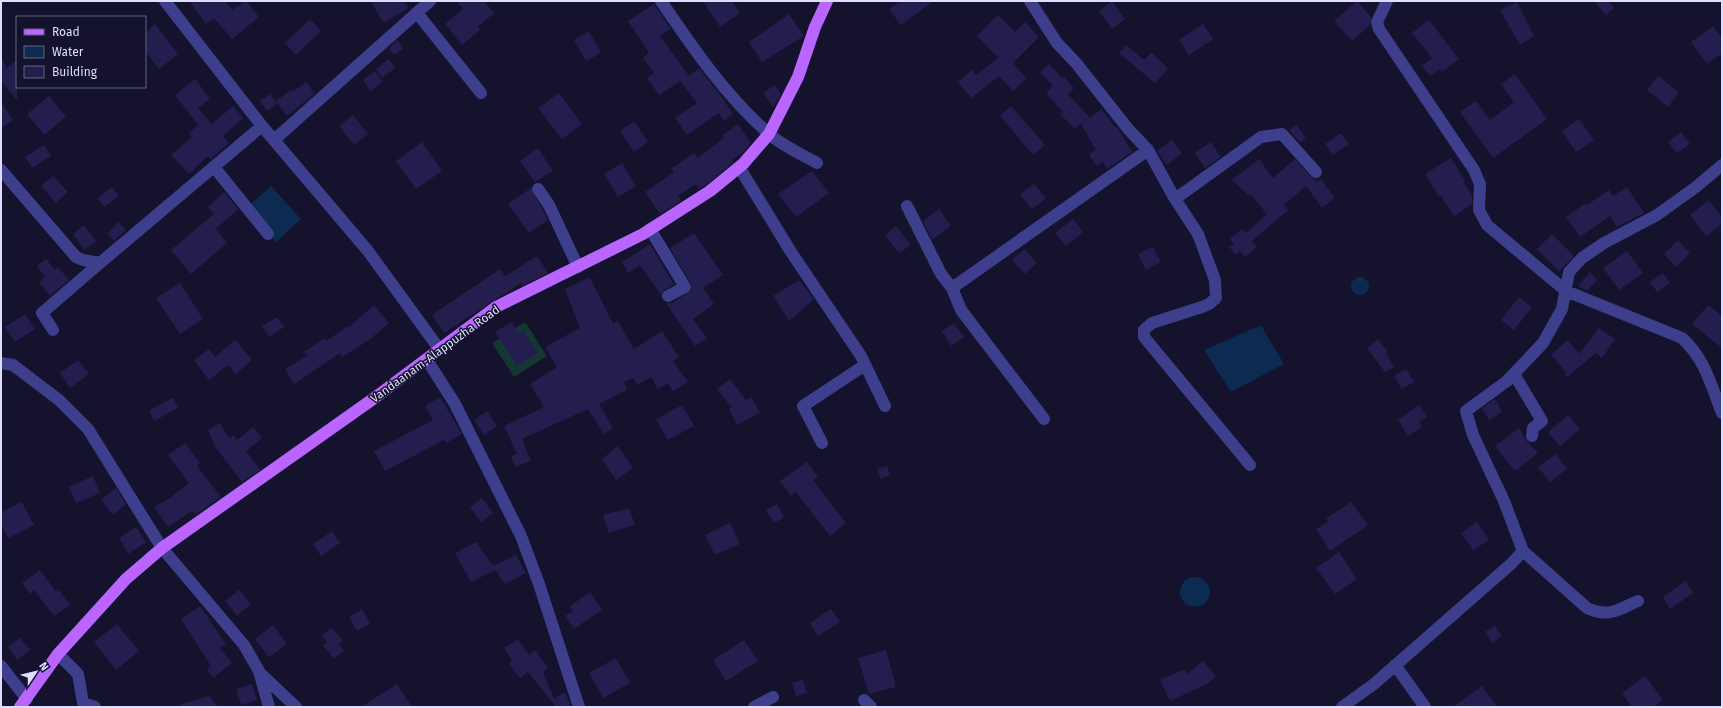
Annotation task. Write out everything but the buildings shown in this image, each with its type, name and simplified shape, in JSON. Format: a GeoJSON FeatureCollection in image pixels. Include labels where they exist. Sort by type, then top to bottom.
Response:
{"type":"FeatureCollection","features":[{"type":"Feature","properties":{"kind":"main road","name":"Vandaanam-Alappuzha Road"},"geometry":{"type":"LineString","coordinates":[[23,703],[58,654],[126,579],[162,548],[427,360],[496,307],[578,267],[650,229],[710,191],[739,167],[769,134],[798,76],[815,27],[827,1]]}},
{"type":"Feature","properties":{"kind":"street"},"geometry":{"type":"LineString","coordinates":[[165,1],[262,126],[368,252],[440,350]]}},
{"type":"Feature","properties":{"kind":"street"},"geometry":{"type":"LineString","coordinates":[[274,140],[430,1]]}},
{"type":"Feature","properties":{"kind":"street"},"geometry":{"type":"LineString","coordinates":[[661,1],[711,73],[769,134],[817,163]]}},
{"type":"Feature","properties":{"kind":"street"},"geometry":{"type":"LineString","coordinates":[[1030,1],[1058,43],[1076,63],[1129,130],[1148,150],[1175,199],[1198,234],[1214,280],[1217,294],[1216,298],[1209,304],[1152,323],[1144,330],[1144,337],[1250,465]]}},
{"type":"Feature","properties":{"kind":"street"},"geometry":{"type":"LineString","coordinates":[[1387,1],[1377,22],[1379,29],[1474,170],[1480,184],[1479,210],[1487,225],[1566,291],[1682,338],[1694,349],[1701,361],[1722,413]]}},
{"type":"Feature","properties":{"kind":"street"},"geometry":{"type":"LineString","coordinates":[[417,13],[481,93]]}},
{"type":"Feature","properties":{"kind":"street"},"geometry":{"type":"LineString","coordinates":[[53,330],[42,313],[262,126]]}},
{"type":"Feature","properties":{"kind":"street"},"geometry":{"type":"LineString","coordinates":[[1175,199],[1261,137],[1282,134],[1316,172]]}},
{"type":"Feature","properties":{"kind":"street"},"geometry":{"type":"LineString","coordinates":[[952,288],[1148,150]]}},
{"type":"Feature","properties":{"kind":"street"},"geometry":{"type":"LineString","coordinates":[[1638,601],[1613,612],[1600,614],[1588,608],[1523,550],[1504,501],[1473,435],[1466,411],[1514,374],[1543,343],[1562,309],[1569,272],[1582,258],[1604,243],[1657,215],[1722,166]]}},
{"type":"Feature","properties":{"kind":"street"},"geometry":{"type":"LineString","coordinates":[[214,167],[268,234]]}},
{"type":"Feature","properties":{"kind":"street"},"geometry":{"type":"LineString","coordinates":[[739,167],[791,252],[861,356],[884,406]]}},
{"type":"Feature","properties":{"kind":"street"},"geometry":{"type":"LineString","coordinates":[[1,170],[76,257],[83,260],[100,263]]}},
{"type":"Feature","properties":{"kind":"street"},"geometry":{"type":"LineString","coordinates":[[538,189],[549,205],[578,267]]}},
{"type":"Feature","properties":{"kind":"street"},"geometry":{"type":"LineString","coordinates":[[907,206],[941,274],[952,288],[961,310],[1044,419]]}},
{"type":"Feature","properties":{"kind":"street"},"geometry":{"type":"LineString","coordinates":[[650,229],[685,287],[668,296]]}},
{"type":"Feature","properties":{"kind":"street"},"geometry":{"type":"LineString","coordinates":[[427,360],[455,404],[521,536],[539,584],[579,707]]}},
{"type":"Feature","properties":{"kind":"street"},"geometry":{"type":"LineString","coordinates":[[1,363],[13,365],[59,400],[88,429],[162,548],[244,645],[259,671],[269,707]]}},
{"type":"Feature","properties":{"kind":"street"},"geometry":{"type":"LineString","coordinates":[[822,443],[803,406],[865,365]]}},
{"type":"Feature","properties":{"kind":"street"},"geometry":{"type":"LineString","coordinates":[[1514,374],[1542,421],[1533,428],[1532,436]]}},
{"type":"Feature","properties":{"kind":"street"},"geometry":{"type":"LineString","coordinates":[[1342,707],[1374,684],[1511,564],[1523,550]]}},
{"type":"Feature","properties":{"kind":"street"},"geometry":{"type":"LineString","coordinates":[[58,654],[78,674],[83,703],[95,707]]}},
{"type":"Feature","properties":{"kind":"street"},"geometry":{"type":"LineString","coordinates":[[1395,665],[1425,707]]}},
{"type":"Feature","properties":{"kind":"street"},"geometry":{"type":"LineString","coordinates":[[1,666],[23,703]]}},
{"type":"Feature","properties":{"kind":"street"},"geometry":{"type":"LineString","coordinates":[[259,671],[296,707]]}},
{"type":"Feature","properties":{"kind":"street"},"geometry":{"type":"LineString","coordinates":[[754,707],[773,697]]}},
{"type":"Feature","properties":{"kind":"green space"},"geometry":{"type":"Polygon","coordinates":[[[525,322],[547,356],[514,377],[492,343],[525,322]]]}},
{"type":"Feature","properties":{"kind":"water"},"geometry":{"type":"Polygon","coordinates":[[[271,186],[301,219],[276,242],[246,208],[271,186]]]}},
{"type":"Feature","properties":{"kind":"water"},"geometry":{"type":"Polygon","coordinates":[[[1360,277],[1366,280],[1369,286],[1366,292],[1360,295],[1354,292],[1351,286],[1354,280],[1360,277]]]}},
{"type":"Feature","properties":{"kind":"water"},"geometry":{"type":"Polygon","coordinates":[[[1261,325],[1284,364],[1231,392],[1204,350],[1261,325]]]}},
{"type":"Feature","properties":{"kind":"water"},"geometry":{"type":"Polygon","coordinates":[[[1195,577],[1206,581],[1210,592],[1206,603],[1195,607],[1184,603],[1180,592],[1184,581],[1195,577]]]}}]}
